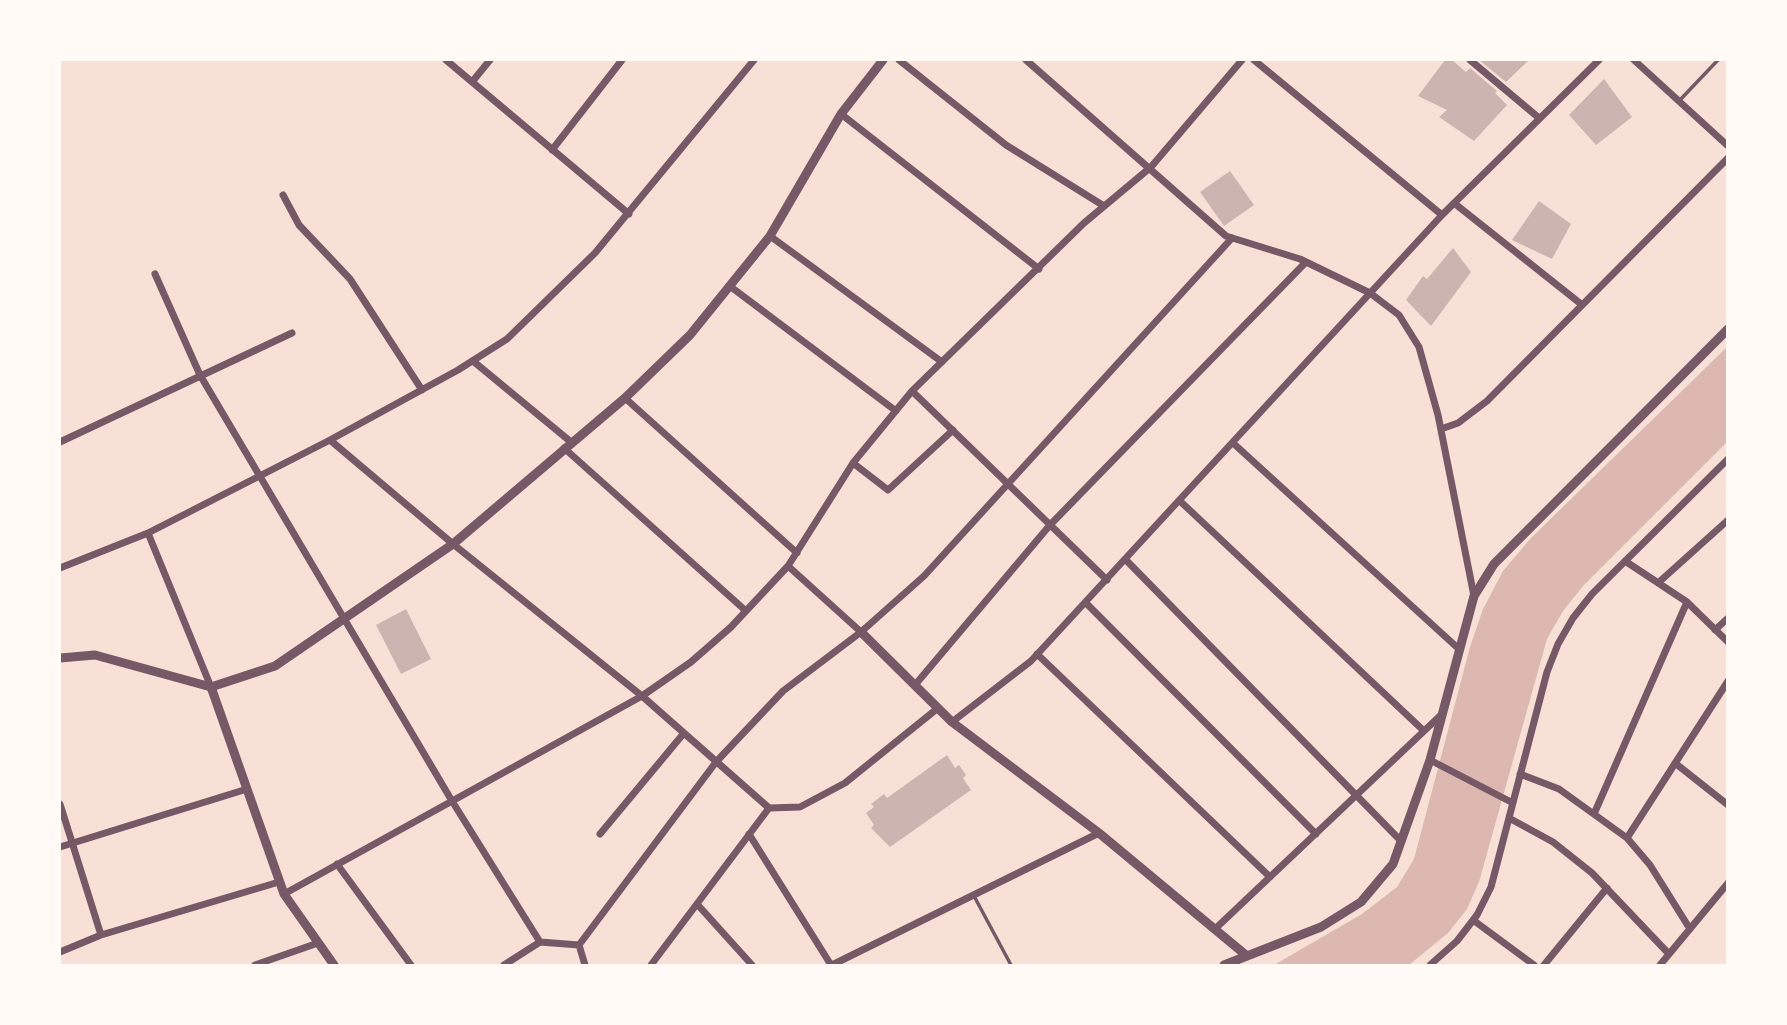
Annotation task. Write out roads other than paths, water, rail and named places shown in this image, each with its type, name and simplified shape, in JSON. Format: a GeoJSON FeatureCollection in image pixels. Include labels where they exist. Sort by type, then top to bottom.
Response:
{"type":"FeatureCollection","features":[{"type":"Feature","properties":{"kind":"street"},"geometry":{"type":"LineString","coordinates":[[446,60],[629,214]]}},
{"type":"Feature","properties":{"kind":"street"},"geometry":{"type":"LineString","coordinates":[[472,82],[490,60]]}},
{"type":"Feature","properties":{"kind":"street"},"geometry":{"type":"LineString","coordinates":[[552,150],[622,60]]}},
{"type":"Feature","properties":{"kind":"street"},"geometry":{"type":"LineString","coordinates":[[60,568],[148,533],[258,474],[330,440],[422,390],[507,339],[595,253],[754,60]]}},
{"type":"Feature","properties":{"kind":"street"},"geometry":{"type":"LineString","coordinates":[[60,658],[95,655],[211,687],[275,666],[453,544],[625,398],[690,335],[770,236],[841,114],[883,60]]}},
{"type":"Feature","properties":{"kind":"street"},"geometry":{"type":"LineString","coordinates":[[899,60],[1006,145],[1104,206]]}},
{"type":"Feature","properties":{"kind":"street"},"geometry":{"type":"LineString","coordinates":[[1026,60],[1151,167],[1191,206],[1232,238],[1306,262],[1370,293],[1399,315],[1419,347],[1441,429],[1474,596]]}},
{"type":"Feature","properties":{"kind":"street"},"geometry":{"type":"LineString","coordinates":[[284,894],[642,696],[691,662],[746,611],[788,566],[853,463],[912,391],[1104,206],[1151,167],[1242,60]]}},
{"type":"Feature","properties":{"kind":"street"},"geometry":{"type":"LineString","coordinates":[[1254,60],[1442,215]]}},
{"type":"Feature","properties":{"kind":"street"},"geometry":{"type":"LineString","coordinates":[[1470,60],[1539,118]]}},
{"type":"Feature","properties":{"kind":"street"},"geometry":{"type":"LineString","coordinates":[[953,722],[1037,654],[1442,215],[1599,60]]}},
{"type":"Feature","properties":{"kind":"street"},"geometry":{"type":"LineString","coordinates":[[1634,60],[1727,146]]}},
{"type":"Feature","properties":{"kind":"street"},"geometry":{"type":"LineString","coordinates":[[841,114],[1039,269]]}},
{"type":"Feature","properties":{"kind":"street"},"geometry":{"type":"LineString","coordinates":[[1441,429],[1458,423],[1487,401],[1727,158]]}},
{"type":"Feature","properties":{"kind":"street"},"geometry":{"type":"LineString","coordinates":[[283,195],[299,225],[350,279],[422,390]]}},
{"type":"Feature","properties":{"kind":"street"},"geometry":{"type":"LineString","coordinates":[[1454,203],[1581,304]]}},
{"type":"Feature","properties":{"kind":"street"},"geometry":{"type":"LineString","coordinates":[[770,236],[942,362]]}},
{"type":"Feature","properties":{"kind":"street"},"geometry":{"type":"LineString","coordinates":[[579,945],[716,762],[783,691],[861,632],[924,576],[1006,482],[1232,238]]}},
{"type":"Feature","properties":{"kind":"street"},"geometry":{"type":"LineString","coordinates":[[915,685],[1050,525],[1306,262]]}},
{"type":"Feature","properties":{"kind":"street"},"geometry":{"type":"LineString","coordinates":[[155,274],[200,375],[452,801],[540,942]]}},
{"type":"Feature","properties":{"kind":"street"},"geometry":{"type":"LineString","coordinates":[[731,287],[896,411]]}},
{"type":"Feature","properties":{"kind":"street"},"geometry":{"type":"LineString","coordinates":[[1224,965],[1321,927],[1361,902],[1393,864],[1430,760],[1474,596],[1494,564],[1727,329]]}},
{"type":"Feature","properties":{"kind":"street"},"geometry":{"type":"LineString","coordinates":[[60,442],[292,333]]}},
{"type":"Feature","properties":{"kind":"street"},"geometry":{"type":"LineString","coordinates":[[472,361],[746,611]]}},
{"type":"Feature","properties":{"kind":"street"},"geometry":{"type":"LineString","coordinates":[[912,391],[1107,580]]}},
{"type":"Feature","properties":{"kind":"street"},"geometry":{"type":"LineString","coordinates":[[625,398],[797,552]]}},
{"type":"Feature","properties":{"kind":"street"},"geometry":{"type":"LineString","coordinates":[[853,463],[888,490],[953,430]]}},
{"type":"Feature","properties":{"kind":"street"},"geometry":{"type":"LineString","coordinates":[[330,440],[453,544],[642,696],[769,808],[800,807],[845,783],[938,708]]}},
{"type":"Feature","properties":{"kind":"street"},"geometry":{"type":"LineString","coordinates":[[1233,443],[1460,650]]}},
{"type":"Feature","properties":{"kind":"street"},"geometry":{"type":"LineString","coordinates":[[1430,965],[1457,941],[1473,920],[1490,887],[1558,644],[1573,618],[1625,561],[1727,459]]}},
{"type":"Feature","properties":{"kind":"street"},"geometry":{"type":"LineString","coordinates":[[1180,501],[1424,731]]}},
{"type":"Feature","properties":{"kind":"street"},"geometry":{"type":"LineString","coordinates":[[1658,583],[1727,520]]}},
{"type":"Feature","properties":{"kind":"street"},"geometry":{"type":"LineString","coordinates":[[148,533],[211,687],[284,894],[334,965]]}},
{"type":"Feature","properties":{"kind":"street"},"geometry":{"type":"LineString","coordinates":[[1126,560],[1401,841]]}},
{"type":"Feature","properties":{"kind":"street"},"geometry":{"type":"LineString","coordinates":[[1625,561],[1687,602],[1727,642]]}},
{"type":"Feature","properties":{"kind":"street"},"geometry":{"type":"LineString","coordinates":[[788,566],[861,632],[953,722],[1099,833],[1247,956]]}},
{"type":"Feature","properties":{"kind":"street"},"geometry":{"type":"LineString","coordinates":[[1594,814],[1687,602]]}},
{"type":"Feature","properties":{"kind":"street"},"geometry":{"type":"LineString","coordinates":[[1086,603],[1316,834]]}},
{"type":"Feature","properties":{"kind":"street"},"geometry":{"type":"LineString","coordinates":[[1715,630],[1727,618]]}},
{"type":"Feature","properties":{"kind":"street"},"geometry":{"type":"LineString","coordinates":[[1037,654],[1270,877]]}},
{"type":"Feature","properties":{"kind":"street"},"geometry":{"type":"LineString","coordinates":[[1627,838],[1727,681]]}},
{"type":"Feature","properties":{"kind":"street"},"geometry":{"type":"LineString","coordinates":[[1215,929],[1443,713]]}},
{"type":"Feature","properties":{"kind":"street"},"geometry":{"type":"LineString","coordinates":[[600,834],[684,733]]}},
{"type":"Feature","properties":{"kind":"street"},"geometry":{"type":"LineString","coordinates":[[1430,760],[1513,803]]}},
{"type":"Feature","properties":{"kind":"street"},"geometry":{"type":"LineString","coordinates":[[1675,763],[1727,803]]}},
{"type":"Feature","properties":{"kind":"street"},"geometry":{"type":"LineString","coordinates":[[1520,774],[1559,789],[1627,838],[1650,865],[1690,929]]}},
{"type":"Feature","properties":{"kind":"street"},"geometry":{"type":"LineString","coordinates":[[60,847],[247,789]]}},
{"type":"Feature","properties":{"kind":"street"},"geometry":{"type":"LineString","coordinates":[[60,804],[101,935]]}},
{"type":"Feature","properties":{"kind":"street"},"geometry":{"type":"LineString","coordinates":[[651,965],[769,808]]}},
{"type":"Feature","properties":{"kind":"street"},"geometry":{"type":"LineString","coordinates":[[1509,817],[1553,842],[1607,888],[1669,954]]}},
{"type":"Feature","properties":{"kind":"street"},"geometry":{"type":"LineString","coordinates":[[749,834],[832,965],[1099,833]]}},
{"type":"Feature","properties":{"kind":"street"},"geometry":{"type":"LineString","coordinates":[[337,864],[411,965]]}},
{"type":"Feature","properties":{"kind":"street"},"geometry":{"type":"LineString","coordinates":[[60,952],[101,935],[279,882]]}},
{"type":"Feature","properties":{"kind":"street"},"geometry":{"type":"LineString","coordinates":[[1660,965],[1727,883]]}},
{"type":"Feature","properties":{"kind":"street"},"geometry":{"type":"LineString","coordinates":[[1544,965],[1607,888]]}},
{"type":"Feature","properties":{"kind":"street"},"geometry":{"type":"LineString","coordinates":[[697,904],[752,965]]}},
{"type":"Feature","properties":{"kind":"street"},"geometry":{"type":"LineString","coordinates":[[1473,920],[1534,965]]}},
{"type":"Feature","properties":{"kind":"street"},"geometry":{"type":"LineString","coordinates":[[503,965],[540,942],[579,945]]}},
{"type":"Feature","properties":{"kind":"street"},"geometry":{"type":"LineString","coordinates":[[255,965],[318,943]]}},
{"type":"Feature","properties":{"kind":"street"},"geometry":{"type":"LineString","coordinates":[[579,945],[585,965]]}},
{"type":"Feature","properties":{"kind":"lane"},"geometry":{"type":"LineString","coordinates":[[1679,101],[1718,60]]}},
{"type":"Feature","properties":{"kind":"lane"},"geometry":{"type":"LineString","coordinates":[[974,895],[1011,965]]}}]}
